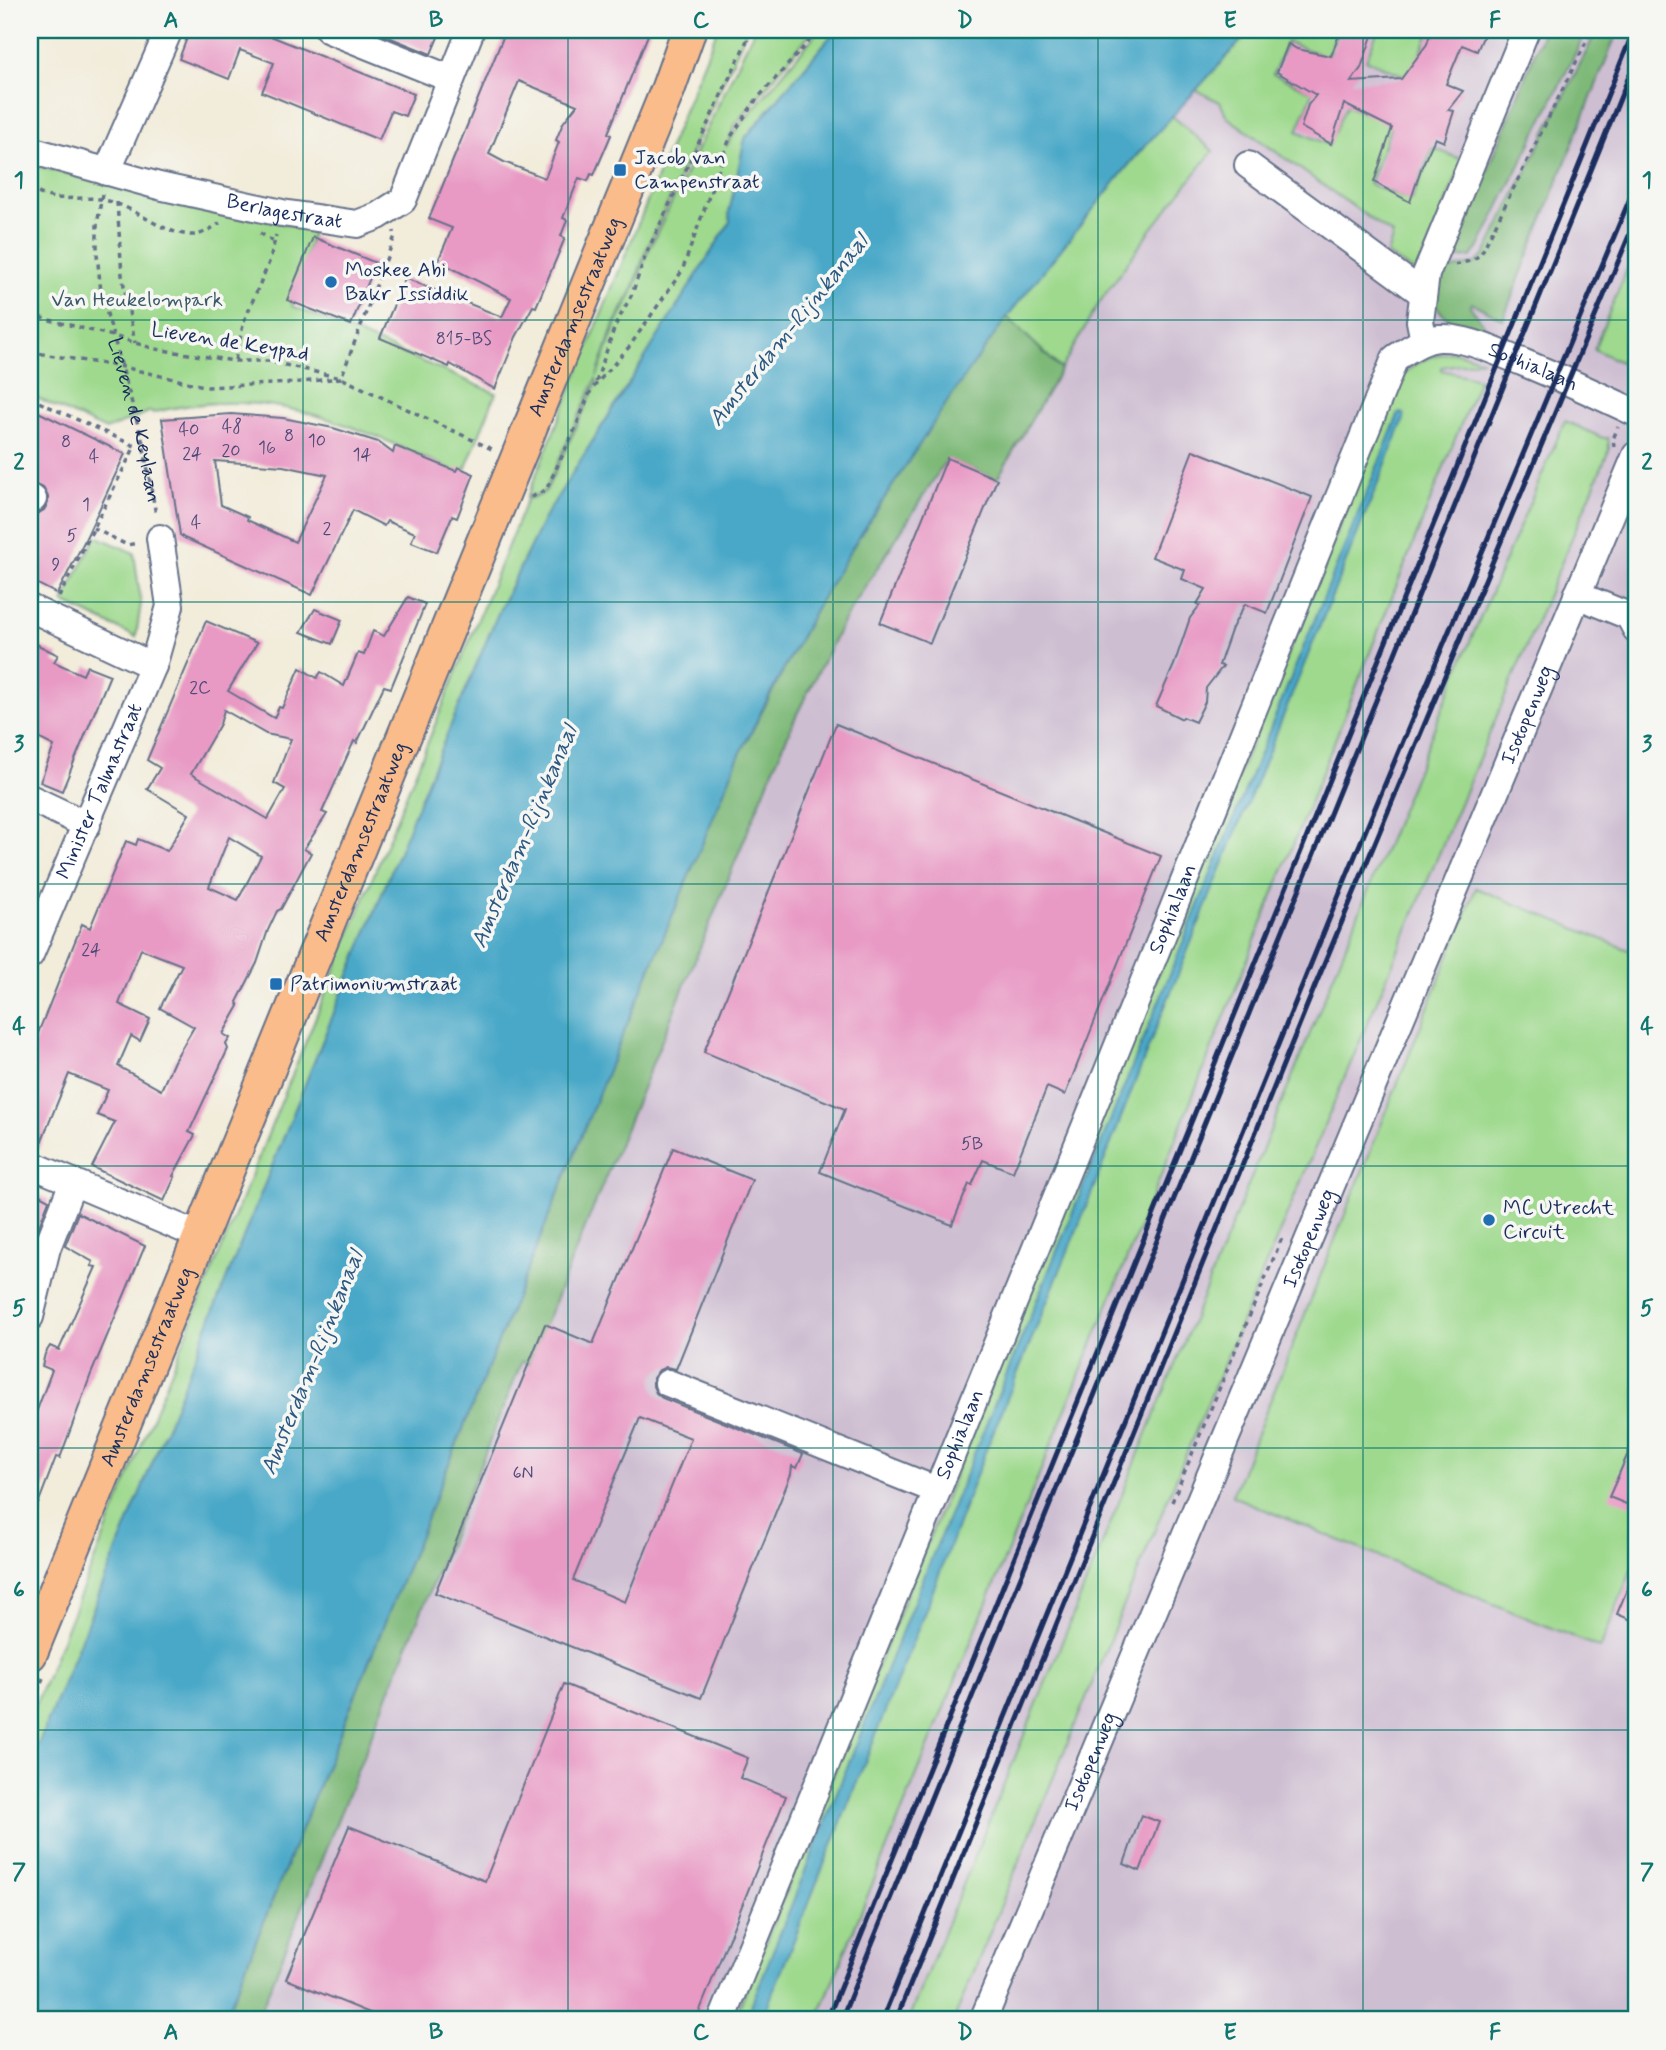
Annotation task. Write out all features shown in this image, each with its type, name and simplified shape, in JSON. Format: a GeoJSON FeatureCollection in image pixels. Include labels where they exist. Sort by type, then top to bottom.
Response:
{"type":"FeatureCollection","features":[{"type":"Feature","properties":{"kind":"main road","name":"Amsterdamsestraatweg"},"geometry":{"type":"LineString","coordinates":[[30,1654],[518,459],[668,89],[689,30]]}},
{"type":"Feature","properties":{"kind":"street"},"geometry":{"type":"LineString","coordinates":[[116,174],[169,30]]}},
{"type":"Feature","properties":{"kind":"street"},"geometry":{"type":"LineString","coordinates":[[329,30],[451,79]]}},
{"type":"Feature","properties":{"kind":"street","name":"Berlagestraat"},"geometry":{"type":"LineString","coordinates":[[30,150],[116,174],[282,213],[357,225],[378,216],[403,200],[471,30]]}},
{"type":"Feature","properties":{"kind":"street"},"geometry":{"type":"LineString","coordinates":[[1424,341],[1420,321],[1424,283],[1526,30]]}},
{"type":"Feature","properties":{"kind":"street"},"geometry":{"type":"LineString","coordinates":[[1248,165],[1424,283]]}},
{"type":"Feature","properties":{"kind":"street","name":"Sophialaan"},"geometry":{"type":"LineString","coordinates":[[722,2020],[1395,358],[1424,341],[1448,339],[1490,349],[1586,388],[1636,413]]}},
{"type":"Feature","properties":{"kind":"street","name":"Isotopenweg"},"geometry":{"type":"LineString","coordinates":[[983,2020],[1636,455]]}},
{"type":"Feature","properties":{"kind":"street"},"geometry":{"type":"LineString","coordinates":[[39,613],[153,666],[170,606],[160,538]]}},
{"type":"Feature","properties":{"kind":"street"},"geometry":{"type":"LineString","coordinates":[[1577,595],[1634,620]]}},
{"type":"Feature","properties":{"kind":"street","name":"Minister Talmastraat"},"geometry":{"type":"LineString","coordinates":[[30,955],[153,666]]}},
{"type":"Feature","properties":{"kind":"street"},"geometry":{"type":"LineString","coordinates":[[30,798],[87,825]]}},
{"type":"Feature","properties":{"kind":"street"},"geometry":{"type":"LineString","coordinates":[[30,1164],[200,1237]]}},
{"type":"Feature","properties":{"kind":"street"},"geometry":{"type":"LineString","coordinates":[[30,1317],[47,1248],[73,1182]]}},
{"type":"Feature","properties":{"kind":"street","name":"Sophialaan"},"geometry":{"type":"LineString","coordinates":[[668,1383],[936,1490]]}},
{"type":"Feature","properties":{"kind":"path"},"geometry":{"type":"LineString","coordinates":[[524,498],[538,496],[546,490],[595,384],[604,353],[632,294],[646,254],[751,30]]}},
{"type":"Feature","properties":{"kind":"path"},"geometry":{"type":"LineString","coordinates":[[595,384],[629,347],[682,271],[730,138],[756,100],[819,30]]}},
{"type":"Feature","properties":{"kind":"path"},"geometry":{"type":"LineString","coordinates":[[1424,283],[1473,260],[1480,254],[1592,30]]}},
{"type":"Feature","properties":{"kind":"path","name":"Lieven de Keylaan"},"geometry":{"type":"LineString","coordinates":[[116,174],[102,199],[97,225],[100,292],[143,443],[160,538]]}},
{"type":"Feature","properties":{"kind":"path"},"geometry":{"type":"LineString","coordinates":[[116,174],[121,275],[135,343]]}},
{"type":"Feature","properties":{"kind":"path"},"geometry":{"type":"LineString","coordinates":[[30,187],[54,198],[102,199],[117,203],[170,231],[193,235],[204,233],[221,223],[230,223]]}},
{"type":"Feature","properties":{"kind":"path"},"geometry":{"type":"LineString","coordinates":[[30,352],[123,367],[208,387],[341,378],[395,236],[390,209]]}},
{"type":"Feature","properties":{"kind":"path"},"geometry":{"type":"LineString","coordinates":[[234,361],[244,321],[271,260],[282,213]]}},
{"type":"Feature","properties":{"kind":"path"},"geometry":{"type":"LineString","coordinates":[[257,230],[275,243]]}},
{"type":"Feature","properties":{"kind":"path","name":"Lieven de Keypad"},"geometry":{"type":"LineString","coordinates":[[30,315],[155,349],[234,361],[268,361],[341,378],[518,459]]}},
{"type":"Feature","properties":{"kind":"path"},"geometry":{"type":"LineString","coordinates":[[30,398],[135,446],[93,528],[39,613]]}},
{"type":"Feature","properties":{"kind":"path"},"geometry":{"type":"LineString","coordinates":[[93,528],[127,545],[160,538]]}},
{"type":"Feature","properties":{"kind":"shaded area"},"geometry":{"type":"Polygon","coordinates":[[[1251,30],[1636,30],[1636,2020],[257,2020],[522,1361],[529,1363],[796,716],[844,620],[947,458],[997,479],[1099,303],[1212,150],[1171,115],[1251,30]]]}},
{"type":"Feature","properties":{"kind":"green space"},"geometry":{"type":"Polygon","coordinates":[[[717,30],[746,32],[644,255],[633,289],[614,324],[597,376],[616,325],[633,292],[647,254],[754,30],[813,30],[735,125],[726,147],[739,126],[819,30],[836,30],[745,138],[729,213],[730,222],[543,520],[499,611],[434,765],[30,1765],[30,1718],[527,499],[546,491],[597,383],[596,379],[545,490],[527,497],[717,30]]]}},
{"type":"Feature","properties":{"kind":"green space"},"geometry":{"type":"Polygon","coordinates":[[[1251,30],[1338,30],[1327,57],[1287,42],[1273,74],[1313,92],[1297,131],[1329,145],[1346,106],[1392,124],[1369,184],[1411,201],[1433,148],[1463,160],[1417,274],[1387,254],[1393,235],[1227,117],[1220,102],[1195,90],[1251,30]]]}},
{"type":"Feature","properties":{"kind":"green space"},"geometry":{"type":"Polygon","coordinates":[[[1378,30],[1430,30],[1410,78],[1366,60],[1378,30]]]}},
{"type":"Feature","properties":{"kind":"green space"},"geometry":{"type":"Polygon","coordinates":[[[1544,30],[1587,30],[1478,249],[1471,257],[1441,259],[1461,212],[1470,215],[1544,30]]]}},
{"type":"Feature","properties":{"kind":"green space"},"geometry":{"type":"Polygon","coordinates":[[[1597,30],[1618,30],[1503,319],[1472,303],[1470,306],[1492,336],[1453,322],[1435,304],[1439,273],[1475,263],[1484,256],[1597,30]]]}},
{"type":"Feature","properties":{"kind":"green space"},"geometry":{"type":"Polygon","coordinates":[[[1171,115],[1213,151],[1150,231],[1099,303],[1061,369],[1007,317],[1069,236],[1171,115]]]}},
{"type":"Feature","properties":{"kind":"green space","name":"Van Heukelompark"},"geometry":{"type":"Polygon","coordinates":[[[30,164],[102,183],[313,230],[292,306],[496,393],[463,475],[350,426],[275,406],[236,403],[151,411],[106,430],[30,395],[30,164]]]}},
{"type":"Feature","properties":{"kind":"green space"},"geometry":{"type":"Polygon","coordinates":[[[1636,247],[1636,370],[1594,349],[1636,247]]]}},
{"type":"Feature","properties":{"kind":"green space"},"geometry":{"type":"Polygon","coordinates":[[[1007,317],[1061,369],[997,479],[947,459],[844,620],[796,716],[772,772],[529,1364],[522,1361],[257,2020],[224,2020],[604,1080],[737,760],[816,608],[852,548],[949,399],[1007,317]]]}},
{"type":"Feature","properties":{"kind":"green space"},"geometry":{"type":"Polygon","coordinates":[[[1454,352],[1483,360],[1441,367],[1441,370],[1479,379],[1176,1138],[817,2020],[734,2020],[1399,379],[1424,360],[1454,352]]]}},
{"type":"Feature","properties":{"kind":"green space"},"geometry":{"type":"Polygon","coordinates":[[[1565,421],[1608,438],[1609,450],[1186,1454],[954,2020],[908,2020],[1462,660],[1565,421]]]}},
{"type":"Feature","properties":{"kind":"green space"},"geometry":{"type":"Polygon","coordinates":[[[96,536],[134,553],[141,603],[136,637],[63,602],[96,536]]]}},
{"type":"Feature","properties":{"kind":"green space","name":"MC Utrecht Circuit"},"geometry":{"type":"Polygon","coordinates":[[[1476,888],[1636,953],[1636,1558],[1600,1648],[1232,1496],[1476,888]]]}},
{"type":"Feature","properties":{"kind":"water","name":"Amsterdam-Rijnkanaal"},"geometry":{"type":"Polygon","coordinates":[[[836,30],[1251,30],[1135,157],[1007,317],[949,399],[852,548],[816,608],[765,704],[737,760],[604,1080],[224,2020],[30,2020],[30,1765],[434,765],[499,611],[543,520],[730,222],[729,213],[745,138],[836,30]]]}},
{"type":"Feature","properties":{"kind":"water"},"geometry":{"type":"Polygon","coordinates":[[[1399,413],[1404,414],[1404,419],[985,1452],[928,1604],[762,2020],[745,2020],[927,1569],[1399,413]]]}},
{"type":"Feature","properties":{"kind":"building"},"geometry":{"type":"Polygon","coordinates":[[[190,30],[256,30],[414,94],[405,116],[391,111],[379,140],[262,92],[274,63],[240,50],[229,79],[179,59],[190,30]]]}},
{"type":"Feature","properties":{"kind":"building"},"geometry":{"type":"Polygon","coordinates":[[[371,30],[441,30],[431,54],[371,30]]]}},
{"type":"Feature","properties":{"kind":"building"},"geometry":{"type":"Polygon","coordinates":[[[506,30],[650,30],[594,175],[591,174],[588,181],[579,178],[563,218],[567,220],[561,236],[565,238],[536,307],[533,306],[516,337],[495,389],[450,364],[449,367],[380,338],[405,278],[502,317],[511,298],[438,261],[452,228],[429,219],[506,30]],[[519,81],[489,154],[545,178],[559,142],[556,140],[563,123],[577,105],[519,81]]]}},
{"type":"Feature","properties":{"kind":"building"},"geometry":{"type":"Polygon","coordinates":[[[1341,30],[1374,30],[1361,68],[1351,82],[1401,79],[1427,44],[1431,31],[1427,30],[1486,30],[1477,51],[1462,45],[1446,84],[1463,91],[1448,110],[1454,111],[1444,142],[1435,138],[1410,202],[1374,182],[1392,128],[1344,104],[1331,144],[1301,127],[1308,105],[1316,95],[1277,72],[1288,44],[1297,49],[1331,56],[1341,30]]]}},
{"type":"Feature","properties":{"kind":"building","name":"Moskee Abi Bakr Issiddik"},"geometry":{"type":"Polygon","coordinates":[[[313,237],[376,263],[351,325],[287,300],[313,237]]]}},
{"type":"Feature","properties":{"kind":"building"},"geometry":{"type":"Polygon","coordinates":[[[30,408],[125,454],[57,594],[30,580],[30,514],[44,510],[48,497],[44,488],[30,483],[30,408]]]}},
{"type":"Feature","properties":{"kind":"building"},"geometry":{"type":"Polygon","coordinates":[[[231,414],[283,418],[333,428],[378,442],[393,453],[395,446],[456,471],[458,467],[474,474],[457,518],[452,516],[437,552],[411,542],[415,533],[387,521],[384,526],[353,510],[312,595],[180,535],[162,419],[231,414]],[[215,461],[221,505],[295,542],[327,475],[283,466],[215,461]]]}},
{"type":"Feature","properties":{"kind":"building"},"geometry":{"type":"Polygon","coordinates":[[[1193,450],[1312,497],[1267,613],[1245,604],[1232,628],[1219,665],[1223,666],[1206,688],[1205,702],[1195,722],[1183,717],[1182,719],[1156,706],[1190,618],[1200,605],[1197,604],[1206,589],[1182,579],[1185,570],[1152,557],[1193,450]]]}},
{"type":"Feature","properties":{"kind":"building"},"geometry":{"type":"Polygon","coordinates":[[[947,458],[997,479],[930,643],[880,623],[947,458]]]}},
{"type":"Feature","properties":{"kind":"building"},"geometry":{"type":"Polygon","coordinates":[[[408,597],[425,604],[391,688],[384,686],[357,743],[354,741],[322,812],[327,814],[304,849],[311,853],[268,930],[257,963],[237,1002],[239,1006],[223,1034],[230,1038],[226,1044],[228,1049],[189,1132],[195,1135],[173,1176],[175,1177],[164,1201],[92,1167],[115,1122],[97,1115],[108,1090],[69,1074],[38,1150],[30,1149],[30,1053],[82,924],[90,928],[126,841],[136,845],[138,839],[167,851],[189,814],[147,789],[160,768],[147,760],[206,621],[257,643],[228,691],[274,718],[279,707],[282,708],[300,668],[317,678],[321,672],[344,686],[358,653],[364,655],[373,631],[384,636],[408,597]],[[224,710],[220,724],[191,774],[268,819],[285,789],[274,783],[291,739],[266,734],[224,710]],[[229,837],[209,887],[238,900],[261,856],[229,837]],[[141,949],[119,1004],[150,1019],[140,1041],[131,1036],[118,1066],[161,1090],[194,1027],[160,1008],[182,965],[141,949]]]}},
{"type":"Feature","properties":{"kind":"building"},"geometry":{"type":"Polygon","coordinates":[[[315,609],[342,620],[332,644],[301,632],[315,609]]]}},
{"type":"Feature","properties":{"kind":"building"},"geometry":{"type":"Polygon","coordinates":[[[30,641],[58,655],[54,662],[83,675],[87,666],[110,675],[62,791],[40,782],[54,746],[30,734],[30,641]]]}},
{"type":"Feature","properties":{"kind":"building"},"geometry":{"type":"Polygon","coordinates":[[[836,724],[1161,856],[1065,1095],[1047,1087],[1013,1172],[983,1160],[972,1185],[969,1184],[952,1225],[820,1172],[845,1109],[704,1052],[836,724]]]}},
{"type":"Feature","properties":{"kind":"building"},"geometry":{"type":"Polygon","coordinates":[[[673,1148],[752,1180],[676,1369],[666,1367],[659,1370],[653,1378],[656,1393],[662,1398],[803,1454],[797,1468],[792,1466],[701,1698],[435,1593],[545,1324],[593,1344],[673,1148]],[[640,1418],[573,1580],[625,1602],[691,1438],[640,1418]]]}},
{"type":"Feature","properties":{"kind":"building"},"geometry":{"type":"Polygon","coordinates":[[[30,1190],[49,1200],[37,1231],[30,1226],[30,1190]]]}},
{"type":"Feature","properties":{"kind":"building"},"geometry":{"type":"Polygon","coordinates":[[[78,1213],[145,1246],[91,1374],[60,1458],[56,1457],[30,1525],[30,1429],[52,1370],[42,1366],[45,1354],[50,1346],[59,1350],[96,1267],[91,1266],[93,1262],[65,1246],[78,1213]]]}},
{"type":"Feature","properties":{"kind":"building"},"geometry":{"type":"Polygon","coordinates":[[[1636,1435],[1636,1508],[1609,1497],[1636,1435]]]}},
{"type":"Feature","properties":{"kind":"building"},"geometry":{"type":"Polygon","coordinates":[[[1636,1568],[1636,1622],[1617,1614],[1636,1568]]]}},
{"type":"Feature","properties":{"kind":"building"},"geometry":{"type":"Polygon","coordinates":[[[564,1684],[748,1758],[740,1778],[786,1796],[696,2020],[387,2020],[286,1979],[349,1826],[485,1881],[564,1684]]]}},
{"type":"Feature","properties":{"kind":"building"},"geometry":{"type":"Polygon","coordinates":[[[1141,1815],[1159,1822],[1140,1871],[1124,1864],[1141,1815]]]}},
{"type":"Feature","properties":{"kind":"railway"},"geometry":{"type":"LineString","coordinates":[[827,2020],[1634,30]]}},
{"type":"Feature","properties":{"kind":"railway"},"geometry":{"type":"LineString","coordinates":[[841,2020],[1636,59]]}},
{"type":"Feature","properties":{"kind":"railway"},"geometry":{"type":"LineString","coordinates":[[882,2020],[1347,875],[1636,184]]}},
{"type":"Feature","properties":{"kind":"railway"},"geometry":{"type":"LineString","coordinates":[[896,2020],[1315,986],[1636,219]]}},
{"type":"Feature","properties":{"kind":"place","name":"Jacob van Campenstraat"},"geometry":{"type":"Point","coordinates":[620,170]}},
{"type":"Feature","properties":{"kind":"place","name":"Moskee Abi Bakr Issiddik"},"geometry":{"type":"Point","coordinates":[331,282]}},
{"type":"Feature","properties":{"kind":"place","name":"Patrimoniumstraat"},"geometry":{"type":"Point","coordinates":[276,984]}},
{"type":"Feature","properties":{"kind":"place","name":"MC Utrecht Circuit"},"geometry":{"type":"Point","coordinates":[1489,1220]}}]}
